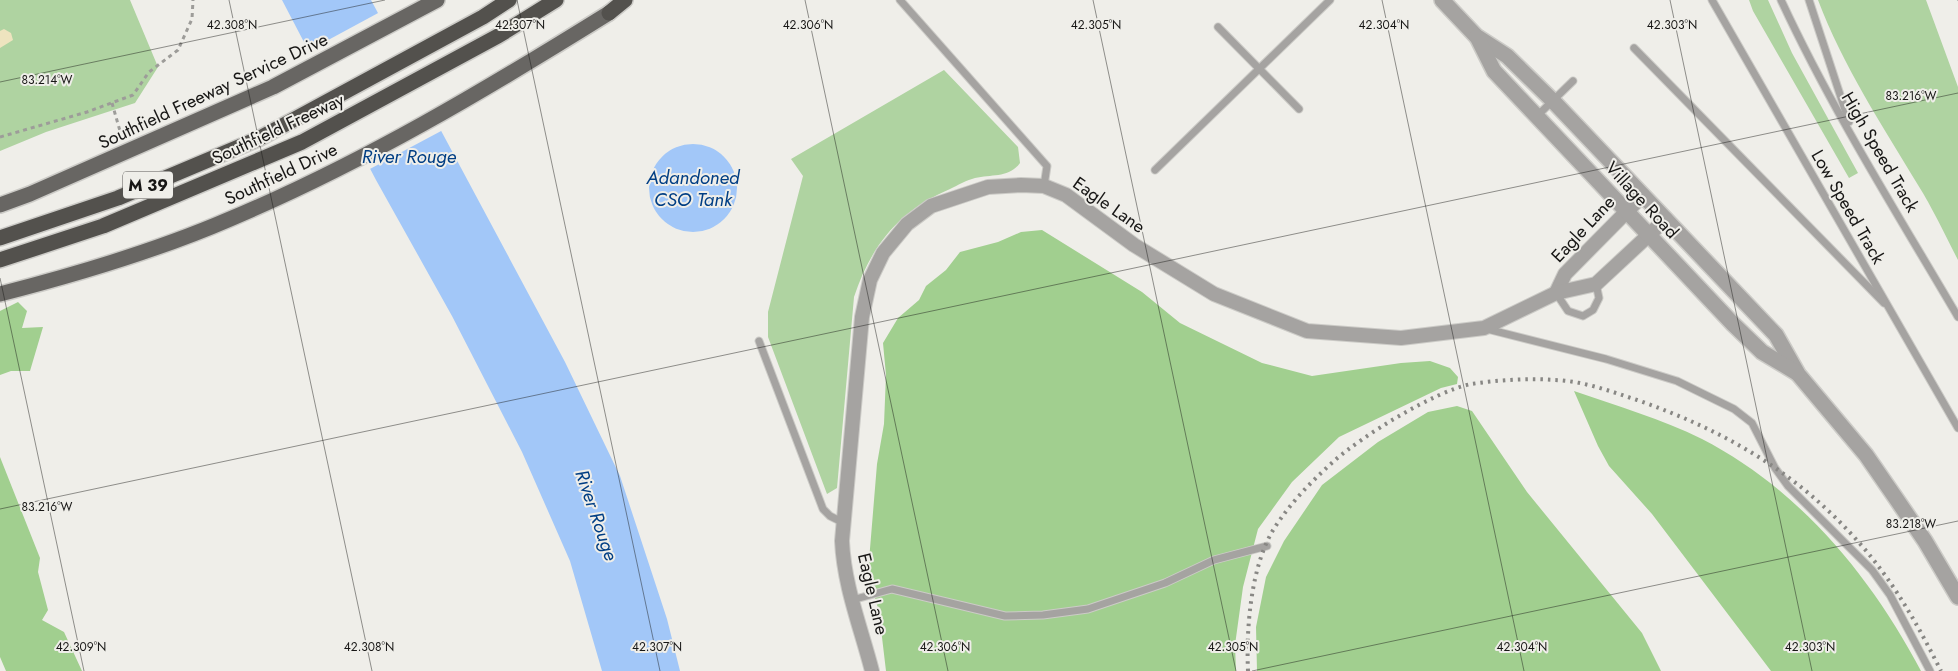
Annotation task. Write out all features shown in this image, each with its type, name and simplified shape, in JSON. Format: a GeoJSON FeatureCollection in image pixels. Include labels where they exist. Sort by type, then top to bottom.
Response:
{"type":"FeatureCollection","features":[{"type":"Feature","properties":{"kind":"highway","name":"Southfield Freeway"},"geometry":{"type":"LineString","coordinates":[[0,238],[118,198],[258,139],[483,17],[509,0]]}},
{"type":"Feature","properties":{"kind":"highway","name":"Southfield Freeway"},"geometry":{"type":"LineString","coordinates":[[0,260],[103,226],[302,142],[498,36],[556,0]]}},
{"type":"Feature","properties":{"kind":"highway"},"geometry":{"type":"LineString","coordinates":[[609,13],[625,0]]}},
{"type":"Feature","properties":{"kind":"main road","name":"Southfield Freeway Service Drive"},"geometry":{"type":"LineString","coordinates":[[0,205],[273,87],[436,0]]}},
{"type":"Feature","properties":{"kind":"main road","name":"Southfield Drive"},"geometry":{"type":"LineString","coordinates":[[0,294],[104,265],[229,220],[322,176],[429,121],[512,73],[609,13]]}},
{"type":"Feature","properties":{"kind":"street","name":"Village Road"},"geometry":{"type":"LineString","coordinates":[[1442,0],[1476,36],[1507,56],[1553,101],[1776,335],[1798,374],[1833,414],[1890,490],[1925,541],[1958,597]]}},
{"type":"Feature","properties":{"kind":"street","name":"Village Road"},"geometry":{"type":"LineString","coordinates":[[1476,36],[1494,71],[1626,210],[1762,352],[1798,374]]}},
{"type":"Feature","properties":{"kind":"street","name":"Eagle Lane"},"geometry":{"type":"LineString","coordinates":[[872,671],[843,564],[844,523],[862,317],[870,280],[883,253],[907,224],[931,206],[988,187],[1021,184],[1044,186],[1066,195],[1134,245],[1214,294],[1307,330],[1401,338],[1484,328],[1556,293],[1596,284]]}},
{"type":"Feature","properties":{"kind":"street","name":"Eagle Lane"},"geometry":{"type":"LineString","coordinates":[[1556,293],[1564,274],[1642,195]]}},
{"type":"Feature","properties":{"kind":"street"},"geometry":{"type":"LineString","coordinates":[[1596,284],[1666,219]]}},
{"type":"Feature","properties":{"kind":"lane"},"geometry":{"type":"LineString","coordinates":[[900,0],[1047,166],[1044,186]]}},
{"type":"Feature","properties":{"kind":"lane"},"geometry":{"type":"LineString","coordinates":[[1155,170],[1330,0]]}},
{"type":"Feature","properties":{"kind":"lane","name":"Low Speed Track"},"geometry":{"type":"LineString","coordinates":[[1712,0],[1958,428]]}},
{"type":"Feature","properties":{"kind":"lane","name":"High Speed Track"},"geometry":{"type":"LineString","coordinates":[[1781,0],[1802,45],[1958,317]]}},
{"type":"Feature","properties":{"kind":"lane"},"geometry":{"type":"LineString","coordinates":[[1809,0],[1855,139]]}},
{"type":"Feature","properties":{"kind":"lane"},"geometry":{"type":"LineString","coordinates":[[1218,27],[1299,110]]}},
{"type":"Feature","properties":{"kind":"lane"},"geometry":{"type":"LineString","coordinates":[[1634,48],[1891,311]]}},
{"type":"Feature","properties":{"kind":"lane"},"geometry":{"type":"LineString","coordinates":[[1537,116],[1573,81]]}},
{"type":"Feature","properties":{"kind":"lane"},"geometry":{"type":"LineString","coordinates":[[1556,293],[1568,311],[1583,316],[1593,310],[1599,298],[1596,284]]}},
{"type":"Feature","properties":{"kind":"lane"},"geometry":{"type":"LineString","coordinates":[[1484,328],[1606,359],[1677,381],[1734,410],[1752,423],[1775,468],[1788,486],[1872,570],[1894,602],[1930,671]]}},
{"type":"Feature","properties":{"kind":"lane"},"geometry":{"type":"LineString","coordinates":[[759,341],[823,509],[830,516],[844,523]]}},
{"type":"Feature","properties":{"kind":"lane"},"geometry":{"type":"LineString","coordinates":[[852,600],[892,589],[1005,616],[1044,615],[1088,609],[1165,583],[1214,560],[1267,546]]}},
{"type":"Feature","properties":{"kind":"path"},"geometry":{"type":"LineString","coordinates":[[0,137],[87,112],[132,95],[149,72],[178,50],[192,19],[193,0]]}},
{"type":"Feature","properties":{"kind":"path"},"geometry":{"type":"LineString","coordinates":[[112,103],[126,152]]}},
{"type":"Feature","properties":{"kind":"green space"},"geometry":{"type":"Polygon","coordinates":[[[0,0],[130,0],[158,67],[135,103],[46,132],[0,151],[0,0]]]}},
{"type":"Feature","properties":{"kind":"green space"},"geometry":{"type":"Polygon","coordinates":[[[1749,0],[1768,0],[1792,53],[1858,173],[1849,178],[1753,11],[1749,0]]]}},
{"type":"Feature","properties":{"kind":"green space"},"geometry":{"type":"Polygon","coordinates":[[[1818,0],[1926,0],[1958,87],[1958,260],[1929,203],[1851,72],[1818,0]]]}},
{"type":"Feature","properties":{"kind":"green space"},"geometry":{"type":"Polygon","coordinates":[[[944,70],[1018,147],[1020,163],[1011,171],[1000,175],[966,181],[916,207],[890,231],[869,261],[854,297],[837,488],[827,494],[768,337],[768,312],[803,176],[791,159],[944,70]]]}},
{"type":"Feature","properties":{"kind":"green space"},"geometry":{"type":"Polygon","coordinates":[[[1042,230],[1142,292],[1180,323],[1262,363],[1312,376],[1401,363],[1430,361],[1450,368],[1458,377],[1457,384],[1441,388],[1339,437],[1292,482],[1258,529],[1243,587],[1235,645],[1236,671],[886,671],[879,612],[868,573],[877,464],[884,424],[886,375],[883,343],[898,318],[919,300],[926,286],[946,270],[960,252],[998,242],[1021,232],[1042,230]]]}},
{"type":"Feature","properties":{"kind":"green space"},"geometry":{"type":"Polygon","coordinates":[[[18,302],[27,311],[22,328],[43,327],[30,371],[11,371],[0,375],[0,311],[18,302]]]}},
{"type":"Feature","properties":{"kind":"green space"},"geometry":{"type":"Polygon","coordinates":[[[1574,391],[1671,425],[1702,439],[1737,459],[1770,483],[1801,509],[1855,569],[1901,636],[1921,671],[1771,671],[1652,514],[1609,466],[1598,446],[1574,391]]]}},
{"type":"Feature","properties":{"kind":"green space"},"geometry":{"type":"Polygon","coordinates":[[[1457,406],[1472,411],[1527,492],[1642,633],[1661,671],[1257,671],[1256,627],[1266,577],[1284,541],[1322,485],[1378,442],[1428,412],[1457,406]]]}},
{"type":"Feature","properties":{"kind":"green space"},"geometry":{"type":"Polygon","coordinates":[[[0,457],[40,558],[38,572],[48,610],[42,620],[64,632],[82,671],[6,671],[0,657],[0,457]]]}},
{"type":"Feature","properties":{"kind":"sand"},"geometry":{"type":"Polygon","coordinates":[[[4,29],[11,33],[13,40],[0,48],[0,31],[4,29]]]}},
{"type":"Feature","properties":{"kind":"water","name":"River Rouge"},"geometry":{"type":"Polygon","coordinates":[[[282,0],[371,0],[565,362],[620,476],[667,619],[680,671],[602,671],[570,561],[522,452],[452,316],[376,180],[282,0]]]}},
{"type":"Feature","properties":{"kind":"water","name":"Adandoned CSO Tank"},"geometry":{"type":"Polygon","coordinates":[[[693,144],[710,147],[724,157],[734,171],[737,188],[734,205],[724,219],[710,229],[693,232],[676,229],[662,219],[652,205],[649,188],[652,171],[662,157],[676,147],[693,144]]]}},
{"type":"Feature","properties":{"kind":"pier"},"geometry":{"type":"Polygon","coordinates":[[[380,12],[443,130],[368,170],[306,52],[380,12]]]}},
{"type":"Feature","properties":{"kind":"railway"},"geometry":{"type":"LineString","coordinates":[[1248,671],[1249,616],[1260,559],[1275,527],[1295,500],[1310,484],[1334,461],[1362,439],[1438,395],[1471,384],[1502,380],[1534,379],[1586,384],[1670,412],[1731,441],[1787,476],[1838,520],[1874,560],[1906,606],[1941,671]]}}]}
